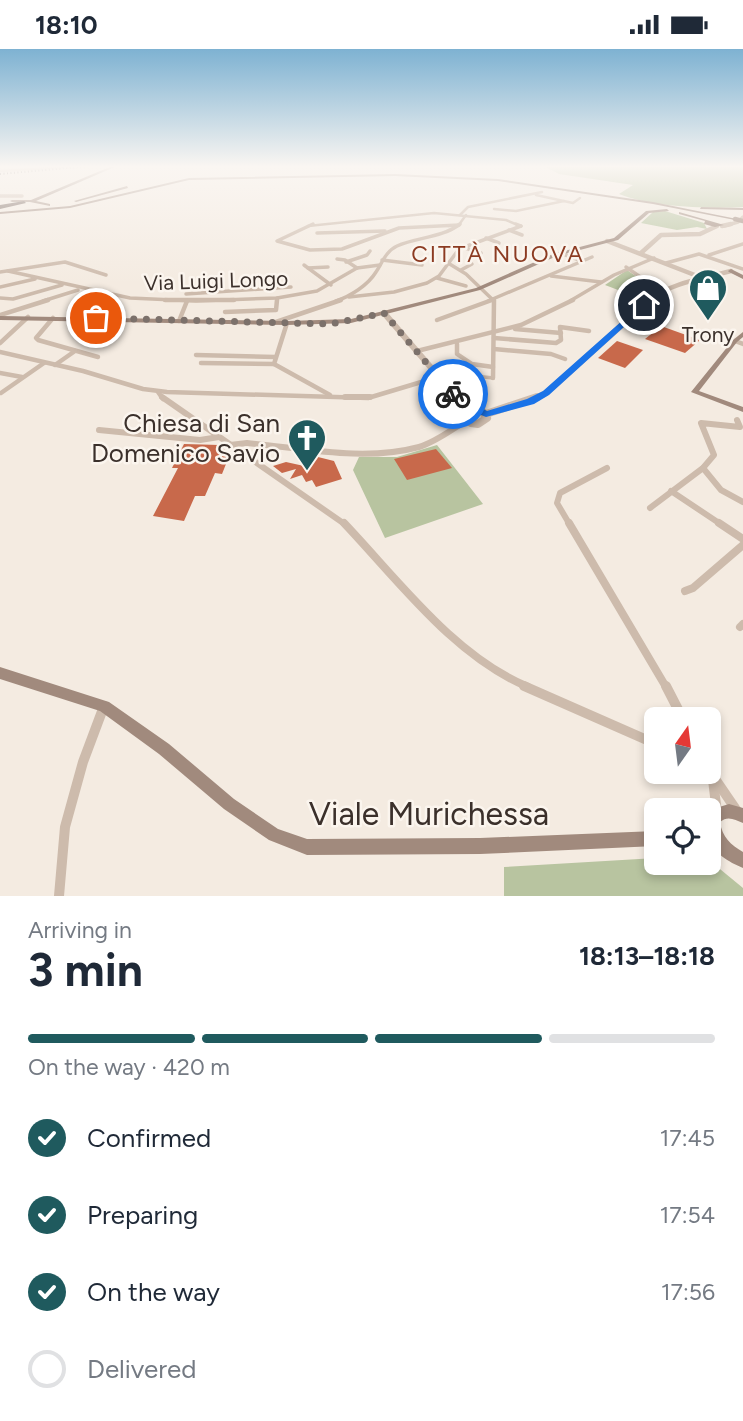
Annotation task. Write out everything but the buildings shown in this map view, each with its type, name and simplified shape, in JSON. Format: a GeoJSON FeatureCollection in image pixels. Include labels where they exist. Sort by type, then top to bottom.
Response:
{"type":"FeatureCollection","features":[{"type":"Feature","properties":{"kind":"main road"},"geometry":{"type":"LineString","coordinates":[[0,213],[76,206]]}},
{"type":"Feature","properties":{"kind":"main road"},"geometry":{"type":"LineString","coordinates":[[656,206],[700,216],[713,224]]}},
{"type":"Feature","properties":{"kind":"main road"},"geometry":{"type":"LineString","coordinates":[[661,206],[743,219]]}},
{"type":"Feature","properties":{"kind":"main road"},"geometry":{"type":"LineString","coordinates":[[0,315],[337,323],[478,289],[560,253],[620,236],[650,211],[743,209]]}},
{"type":"Feature","properties":{"kind":"main road"},"geometry":{"type":"LineString","coordinates":[[685,210],[693,217],[713,224]]}},
{"type":"Feature","properties":{"kind":"main road"},"geometry":{"type":"LineString","coordinates":[[685,210],[713,224]]}},
{"type":"Feature","properties":{"kind":"main road"},"geometry":{"type":"LineString","coordinates":[[693,217],[700,216]]}},
{"type":"Feature","properties":{"kind":"main road"},"geometry":{"type":"LineString","coordinates":[[731,271],[743,269]]}},
{"type":"Feature","properties":{"kind":"main road"},"geometry":{"type":"LineString","coordinates":[[731,271],[743,277]]}},
{"type":"Feature","properties":{"kind":"main road"},"geometry":{"type":"LineString","coordinates":[[0,315],[28,317]]}},
{"type":"Feature","properties":{"kind":"main road"},"geometry":{"type":"LineString","coordinates":[[743,334],[695,392],[743,410]]}},
{"type":"Feature","properties":{"kind":"main road","name":"Viale Murichessa"},"geometry":{"type":"LineString","coordinates":[[0,673],[104,706],[164,749],[229,804],[274,835],[307,847],[480,846],[644,839]]}},
{"type":"Feature","properties":{"kind":"main road"},"geometry":{"type":"LineString","coordinates":[[721,815],[730,810],[741,814]]}},
{"type":"Feature","properties":{"kind":"main road"},"geometry":{"type":"LineString","coordinates":[[721,843],[725,849]]}},
{"type":"Feature","properties":{"kind":"main road"},"geometry":{"type":"LineString","coordinates":[[721,848],[743,860]]}},
{"type":"Feature","properties":{"kind":"street"},"geometry":{"type":"LineString","coordinates":[[460,215],[468,207],[475,206]]}},
{"type":"Feature","properties":{"kind":"street"},"geometry":{"type":"LineString","coordinates":[[494,209],[504,207],[511,211],[542,206]]}},
{"type":"Feature","properties":{"kind":"street"},"geometry":{"type":"LineString","coordinates":[[422,214],[431,219]]}},
{"type":"Feature","properties":{"kind":"street"},"geometry":{"type":"LineString","coordinates":[[437,278],[455,251],[521,226],[506,220],[466,215],[422,214],[311,224],[277,241],[310,250],[353,248],[390,231],[411,226],[458,225]]}},
{"type":"Feature","properties":{"kind":"street"},"geometry":{"type":"LineString","coordinates":[[349,297],[375,274],[381,262],[395,247],[439,235],[458,225],[466,215]]}},
{"type":"Feature","properties":{"kind":"street"},"geometry":{"type":"LineString","coordinates":[[641,253],[661,235],[700,235],[713,224],[730,224],[743,219]]}},
{"type":"Feature","properties":{"kind":"street"},"geometry":{"type":"LineString","coordinates":[[386,225],[390,231]]}},
{"type":"Feature","properties":{"kind":"street"},"geometry":{"type":"LineString","coordinates":[[509,230],[522,235]]}},
{"type":"Feature","properties":{"kind":"street"},"geometry":{"type":"LineString","coordinates":[[376,231],[383,234]]}},
{"type":"Feature","properties":{"kind":"street"},"geometry":{"type":"LineString","coordinates":[[317,233],[390,231]]}},
{"type":"Feature","properties":{"kind":"street"},"geometry":{"type":"LineString","coordinates":[[486,238],[499,243]]}},
{"type":"Feature","properties":{"kind":"street"},"geometry":{"type":"LineString","coordinates":[[607,241],[705,279]]}},
{"type":"Feature","properties":{"kind":"street"},"geometry":{"type":"LineString","coordinates":[[707,255],[743,244]]}},
{"type":"Feature","properties":{"kind":"street"},"geometry":{"type":"LineString","coordinates":[[462,247],[481,253]]}},
{"type":"Feature","properties":{"kind":"street"},"geometry":{"type":"LineString","coordinates":[[346,262],[370,251]]}},
{"type":"Feature","properties":{"kind":"street"},"geometry":{"type":"LineString","coordinates":[[560,253],[582,261]]}},
{"type":"Feature","properties":{"kind":"street"},"geometry":{"type":"LineString","coordinates":[[666,263],[696,254],[707,255],[743,269]]}},
{"type":"Feature","properties":{"kind":"street"},"geometry":{"type":"LineString","coordinates":[[437,320],[592,257]]}},
{"type":"Feature","properties":{"kind":"street"},"geometry":{"type":"LineString","coordinates":[[417,351],[551,312],[626,267],[654,258]]}},
{"type":"Feature","properties":{"kind":"street"},"geometry":{"type":"LineString","coordinates":[[337,260],[357,268]]}},
{"type":"Feature","properties":{"kind":"street"},"geometry":{"type":"LineString","coordinates":[[0,272],[65,262],[106,275]]}},
{"type":"Feature","properties":{"kind":"street"},"geometry":{"type":"LineString","coordinates":[[381,262],[422,265]]}},
{"type":"Feature","properties":{"kind":"street","name":"Via Luigi Longo"},"geometry":{"type":"LineString","coordinates":[[8,271],[130,298],[234,300],[317,291],[357,268],[381,262]]}},
{"type":"Feature","properties":{"kind":"street"},"geometry":{"type":"LineString","coordinates":[[447,263],[461,270],[478,289],[494,299]]}},
{"type":"Feature","properties":{"kind":"street"},"geometry":{"type":"LineString","coordinates":[[461,270],[472,264]]}},
{"type":"Feature","properties":{"kind":"street"},"geometry":{"type":"LineString","coordinates":[[328,267],[306,267],[331,285]]}},
{"type":"Feature","properties":{"kind":"street"},"geometry":{"type":"LineString","coordinates":[[626,267],[649,283]]}},
{"type":"Feature","properties":{"kind":"street"},"geometry":{"type":"LineString","coordinates":[[466,421],[461,415],[467,409],[476,409],[486,414],[530,401],[546,393],[654,296],[731,271]]}},
{"type":"Feature","properties":{"kind":"street"},"geometry":{"type":"LineString","coordinates":[[550,276],[601,282]]}},
{"type":"Feature","properties":{"kind":"street"},"geometry":{"type":"LineString","coordinates":[[0,287],[37,278]]}},
{"type":"Feature","properties":{"kind":"street"},"geometry":{"type":"LineString","coordinates":[[273,323],[349,297],[380,294],[437,278],[466,286]]}},
{"type":"Feature","properties":{"kind":"street"},"geometry":{"type":"LineString","coordinates":[[0,297],[13,299],[63,284]]}},
{"type":"Feature","properties":{"kind":"street"},"geometry":{"type":"LineString","coordinates":[[186,293],[291,287]]}},
{"type":"Feature","properties":{"kind":"street"},"geometry":{"type":"LineString","coordinates":[[0,315],[81,289]]}},
{"type":"Feature","properties":{"kind":"street"},"geometry":{"type":"LineString","coordinates":[[234,300],[236,291]]}},
{"type":"Feature","properties":{"kind":"street"},"geometry":{"type":"LineString","coordinates":[[225,312],[276,310],[277,297]]}},
{"type":"Feature","properties":{"kind":"street"},"geometry":{"type":"LineString","coordinates":[[0,352],[158,392],[368,398],[449,373],[493,378],[494,299]]}},
{"type":"Feature","properties":{"kind":"street"},"geometry":{"type":"LineString","coordinates":[[179,321],[187,301]]}},
{"type":"Feature","properties":{"kind":"street"},"geometry":{"type":"LineString","coordinates":[[0,315],[29,305]]}},
{"type":"Feature","properties":{"kind":"street"},"geometry":{"type":"LineString","coordinates":[[18,316],[17,312],[22,308]]}},
{"type":"Feature","properties":{"kind":"street"},"geometry":{"type":"LineString","coordinates":[[384,313],[467,409]]}},
{"type":"Feature","properties":{"kind":"street"},"geometry":{"type":"LineString","coordinates":[[1,342],[28,317]]}},
{"type":"Feature","properties":{"kind":"street"},"geometry":{"type":"LineString","coordinates":[[53,317],[36,338],[97,357]]}},
{"type":"Feature","properties":{"kind":"street"},"geometry":{"type":"LineString","coordinates":[[494,338],[556,343],[561,340],[559,317]]}},
{"type":"Feature","properties":{"kind":"street"},"geometry":{"type":"LineString","coordinates":[[274,360],[287,323]]}},
{"type":"Feature","properties":{"kind":"street"},"geometry":{"type":"LineString","coordinates":[[515,329],[589,331]]}},
{"type":"Feature","properties":{"kind":"street"},"geometry":{"type":"LineString","coordinates":[[735,341],[743,344]]}},
{"type":"Feature","properties":{"kind":"street"},"geometry":{"type":"LineString","coordinates":[[457,344],[457,354],[465,361],[493,367]]}},
{"type":"Feature","properties":{"kind":"street"},"geometry":{"type":"LineString","coordinates":[[494,349],[551,354],[565,359]]}},
{"type":"Feature","properties":{"kind":"street"},"geometry":{"type":"LineString","coordinates":[[55,365],[75,351]]}},
{"type":"Feature","properties":{"kind":"street"},"geometry":{"type":"LineString","coordinates":[[196,355],[274,360],[332,396]]}},
{"type":"Feature","properties":{"kind":"street"},"geometry":{"type":"LineString","coordinates":[[201,363],[274,360]]}},
{"type":"Feature","properties":{"kind":"street"},"geometry":{"type":"LineString","coordinates":[[1,393],[44,363]]}},
{"type":"Feature","properties":{"kind":"street"},"geometry":{"type":"LineString","coordinates":[[0,373],[22,377]]}},
{"type":"Feature","properties":{"kind":"street"},"geometry":{"type":"LineString","coordinates":[[158,392],[164,401],[344,523],[441,626],[501,676],[644,738]]}},
{"type":"Feature","properties":{"kind":"street"},"geometry":{"type":"LineString","coordinates":[[230,445],[247,443],[355,452],[418,447],[466,421],[482,423],[487,418],[486,414]]}},
{"type":"Feature","properties":{"kind":"street"},"geometry":{"type":"LineString","coordinates":[[650,508],[703,468],[714,456],[701,423],[740,427],[737,420]]}},
{"type":"Feature","properties":{"kind":"street"},"geometry":{"type":"LineString","coordinates":[[99,430],[200,440],[219,436]]}},
{"type":"Feature","properties":{"kind":"street"},"geometry":{"type":"LineString","coordinates":[[607,468],[560,493],[557,498],[560,510],[651,659],[676,707]]}},
{"type":"Feature","properties":{"kind":"street"},"geometry":{"type":"LineString","coordinates":[[703,468],[721,490],[743,502]]}},
{"type":"Feature","properties":{"kind":"street"},"geometry":{"type":"LineString","coordinates":[[671,491],[743,539]]}},
{"type":"Feature","properties":{"kind":"street"},"geometry":{"type":"LineString","coordinates":[[685,591],[693,588],[743,545]]}},
{"type":"Feature","properties":{"kind":"street"},"geometry":{"type":"LineString","coordinates":[[59,896],[65,827],[83,762],[104,706]]}},
{"type":"Feature","properties":{"kind":"street"},"geometry":{"type":"LineString","coordinates":[[718,784],[741,814]]}},
{"type":"Feature","properties":{"kind":"green space"},"geometry":{"type":"Polygon","coordinates":[[[680,206],[743,206],[743,207],[680,206]]]}},
{"type":"Feature","properties":{"kind":"green space"},"geometry":{"type":"Polygon","coordinates":[[[665,211],[704,223],[707,229],[697,227],[677,230],[641,223],[653,212],[665,211]]]}},
{"type":"Feature","properties":{"kind":"green space"},"geometry":{"type":"Polygon","coordinates":[[[627,270],[656,290],[639,298],[605,285],[627,270]]]}},
{"type":"Feature","properties":{"kind":"green space"},"geometry":{"type":"Polygon","coordinates":[[[437,445],[483,504],[385,538],[353,470],[359,457],[397,457],[437,445]]]}},
{"type":"Feature","properties":{"kind":"green space"},"geometry":{"type":"Polygon","coordinates":[[[644,859],[644,875],[721,875],[721,870],[743,888],[743,896],[504,896],[504,867],[644,859]]]}},
{"type":"Feature","properties":{"kind":"way so far"},"geometry":{"type":"LineString","coordinates":[[96,318],[330,324],[384,313],[453,394]]}},
{"type":"Feature","properties":{"kind":"place","name":"Trony"},"geometry":{"type":"Point","coordinates":[708,322]}},
{"type":"Feature","properties":{"kind":"place","name":"Chiesa di San Domenico Savio"},"geometry":{"type":"Point","coordinates":[307,472]}},
{"type":"Feature","properties":{"kind":"district","name":"CITTÀ NUOVA"},"geometry":{"type":"Point","coordinates":[498,254]}},
{"type":"Feature","properties":{"kind":"route"},"geometry":{"type":"LineString","coordinates":[[453,394],[467,409],[473,408],[486,414],[530,401],[546,393],[644,305]]}}]}
